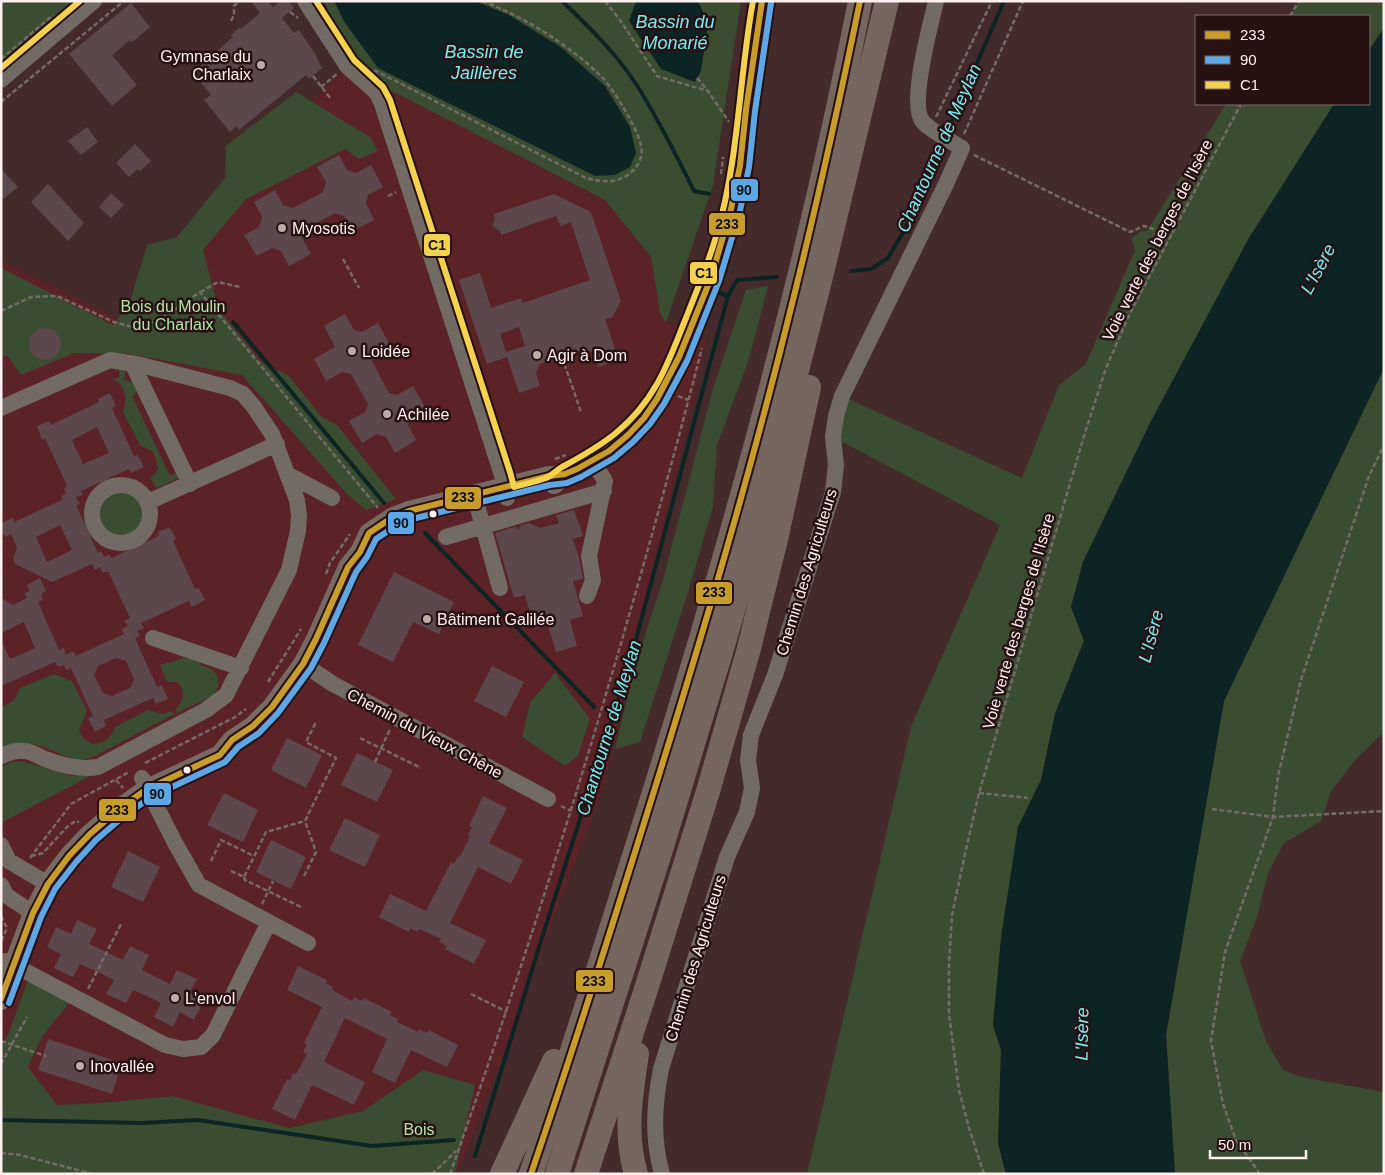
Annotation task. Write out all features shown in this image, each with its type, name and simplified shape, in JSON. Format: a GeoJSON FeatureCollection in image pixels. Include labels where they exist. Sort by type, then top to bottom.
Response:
{"type":"FeatureCollection","features":[{"type":"Feature","properties":{"kind":"highway"},"geometry":{"type":"LineString","coordinates":[[531,1174],[662,769],[739,508],[796,288],[860,1]]}},
{"type":"Feature","properties":{"kind":"highway"},"geometry":{"type":"LineString","coordinates":[[586,1174],[649,980],[748,652],[768,574],[803,416],[888,1]]}},
{"type":"Feature","properties":{"kind":"highway"},"geometry":{"type":"LineString","coordinates":[[557,1174],[658,862],[747,562],[816,300],[888,1]]}},
{"type":"Feature","properties":{"kind":"highway"},"geometry":{"type":"LineString","coordinates":[[502,1174],[604,953]]}},
{"type":"Feature","properties":{"kind":"highway"},"geometry":{"type":"LineString","coordinates":[[636,1174],[628,1130],[629,1110],[649,980]]}},
{"type":"Feature","properties":{"kind":"main road"},"geometry":{"type":"LineString","coordinates":[[360,552],[401,526],[477,505],[549,476],[564,476],[606,453],[630,434],[642,421],[664,390],[676,365],[713,274],[726,235],[744,141],[762,1]]}},
{"type":"Feature","properties":{"kind":"main road"},"geometry":{"type":"LineString","coordinates":[[1,1000],[7,967],[28,909],[42,881],[65,844],[89,821],[144,784],[220,755],[232,740],[253,726],[272,707],[303,664],[348,567],[360,552],[369,533],[393,517],[506,493]]}},
{"type":"Feature","properties":{"kind":"street"},"geometry":{"type":"LineString","coordinates":[[1,80],[94,1]]}},
{"type":"Feature","properties":{"kind":"street"},"geometry":{"type":"LineString","coordinates":[[305,1],[347,66],[376,93],[382,104],[502,475],[506,493]]}},
{"type":"Feature","properties":{"kind":"street"},"geometry":{"type":"LineString","coordinates":[[936,1],[919,81],[918,110],[923,122],[958,145]]}},
{"type":"Feature","properties":{"kind":"street","name":"Chemin des Agriculteurs"},"geometry":{"type":"LineString","coordinates":[[662,1174],[654,1131],[656,1094],[661,1069],[726,857],[747,812],[752,788],[748,760],[751,735],[775,675],[833,492],[836,465],[833,437],[836,416],[842,396],[946,184],[958,145]]}},
{"type":"Feature","properties":{"kind":"street"},"geometry":{"type":"LineString","coordinates":[[1,408],[110,360],[230,388],[242,394],[254,407],[277,444],[297,500],[299,515],[298,530],[289,570],[226,695],[206,710],[98,767],[84,769],[18,756],[1,762]]}},
{"type":"Feature","properties":{"kind":"street"},"geometry":{"type":"LineString","coordinates":[[132,364],[190,484]]}},
{"type":"Feature","properties":{"kind":"street"},"geometry":{"type":"LineString","coordinates":[[148,502],[277,444]]}},
{"type":"Feature","properties":{"kind":"street"},"geometry":{"type":"LineString","coordinates":[[587,596],[593,580],[589,556],[606,481],[593,461]]}},
{"type":"Feature","properties":{"kind":"street"},"geometry":{"type":"LineString","coordinates":[[287,474],[332,498]]}},
{"type":"Feature","properties":{"kind":"street"},"geometry":{"type":"LineString","coordinates":[[446,536],[604,491]]}},
{"type":"Feature","properties":{"kind":"street"},"geometry":{"type":"LineString","coordinates":[[477,505],[500,588]]}},
{"type":"Feature","properties":{"kind":"street"},"geometry":{"type":"LineString","coordinates":[[154,638],[241,668]]}},
{"type":"Feature","properties":{"kind":"street","name":"Chemin du Vieux Chêne"},"geometry":{"type":"LineString","coordinates":[[303,664],[333,684],[548,800]]}},
{"type":"Feature","properties":{"kind":"street"},"geometry":{"type":"LineString","coordinates":[[1,756],[12,751],[24,750],[46,760]]}},
{"type":"Feature","properties":{"kind":"street"},"geometry":{"type":"LineString","coordinates":[[144,784],[199,885],[308,943]]}},
{"type":"Feature","properties":{"kind":"street"},"geometry":{"type":"LineString","coordinates":[[1,845],[7,864],[42,881]]}},
{"type":"Feature","properties":{"kind":"street"},"geometry":{"type":"LineString","coordinates":[[1,885],[7,896],[28,909]]}},
{"type":"Feature","properties":{"kind":"street"},"geometry":{"type":"LineString","coordinates":[[7,967],[82,1002],[165,1045],[183,1050],[201,1047],[213,1035],[262,919]]}},
{"type":"Feature","properties":{"kind":"path"},"geometry":{"type":"LineString","coordinates":[[1,102],[124,1]]}},
{"type":"Feature","properties":{"kind":"path"},"geometry":{"type":"LineString","coordinates":[[231,21],[234,16],[234,6],[240,1]]}},
{"type":"Feature","properties":{"kind":"path"},"geometry":{"type":"LineString","coordinates":[[370,68],[586,178],[600,181],[616,180],[627,176],[636,168],[641,158],[642,148],[638,135],[611,88],[601,76],[564,46],[510,12],[483,1]]}},
{"type":"Feature","properties":{"kind":"path"},"geometry":{"type":"LineString","coordinates":[[605,1],[620,20],[657,76],[708,91]]}},
{"type":"Feature","properties":{"kind":"path"},"geometry":{"type":"LineString","coordinates":[[934,130],[992,1]]}},
{"type":"Feature","properties":{"kind":"path"},"geometry":{"type":"LineString","coordinates":[[1023,1],[958,145],[983,161],[1130,232],[1144,226],[1172,235]]}},
{"type":"Feature","properties":{"kind":"path"},"geometry":{"type":"LineString","coordinates":[[1291,15],[1299,1]]}},
{"type":"Feature","properties":{"kind":"path"},"geometry":{"type":"LineString","coordinates":[[290,12],[295,15]]}},
{"type":"Feature","properties":{"kind":"path"},"geometry":{"type":"LineString","coordinates":[[1,59],[53,15]]}},
{"type":"Feature","properties":{"kind":"path"},"geometry":{"type":"LineString","coordinates":[[321,87],[338,73],[343,78]]}},
{"type":"Feature","properties":{"kind":"path"},"geometry":{"type":"LineString","coordinates":[[313,76],[331,99]]}},
{"type":"Feature","properties":{"kind":"path"},"geometry":{"type":"LineString","coordinates":[[697,78],[728,120],[727,130]]}},
{"type":"Feature","properties":{"kind":"path","name":"Voie verte des berges de l'Isère"},"geometry":{"type":"LineString","coordinates":[[984,1174],[959,1090],[949,1014],[949,964],[952,915],[979,793],[1084,436],[1106,368],[1131,311],[1240,105]]}},
{"type":"Feature","properties":{"kind":"path"},"geometry":{"type":"LineString","coordinates":[[720,179],[724,150]]}},
{"type":"Feature","properties":{"kind":"path"},"geometry":{"type":"LineString","coordinates":[[388,196],[396,192],[399,199]]}},
{"type":"Feature","properties":{"kind":"path"},"geometry":{"type":"LineString","coordinates":[[343,259],[359,288]]}},
{"type":"Feature","properties":{"kind":"path"},"geometry":{"type":"LineString","coordinates":[[1,311],[32,297],[57,296],[114,322],[136,328],[160,320],[218,282],[240,286]]}},
{"type":"Feature","properties":{"kind":"path"},"geometry":{"type":"LineString","coordinates":[[200,292],[378,508]]}},
{"type":"Feature","properties":{"kind":"path"},"geometry":{"type":"LineString","coordinates":[[450,1174],[507,1012],[598,725],[703,341]]}},
{"type":"Feature","properties":{"kind":"path"},"geometry":{"type":"LineString","coordinates":[[562,356],[581,412]]}},
{"type":"Feature","properties":{"kind":"path"},"geometry":{"type":"LineString","coordinates":[[1260,1174],[1236,1140],[1222,1104],[1211,1041],[1225,952],[1273,817],[1278,776],[1302,680],[1369,476],[1384,444]]}},
{"type":"Feature","properties":{"kind":"path"},"geometry":{"type":"LineString","coordinates":[[375,762],[396,718]]}},
{"type":"Feature","properties":{"kind":"path"},"geometry":{"type":"LineString","coordinates":[[304,876],[316,852],[305,821],[336,758],[306,742],[316,722]]}},
{"type":"Feature","properties":{"kind":"path"},"geometry":{"type":"LineString","coordinates":[[360,738],[421,768]]}},
{"type":"Feature","properties":{"kind":"path"},"geometry":{"type":"LineString","coordinates":[[979,793],[1028,798]]}},
{"type":"Feature","properties":{"kind":"path"},"geometry":{"type":"LineString","coordinates":[[1212,808],[1273,817],[1384,811]]}},
{"type":"Feature","properties":{"kind":"path"},"geometry":{"type":"LineString","coordinates":[[7,864],[43,854],[67,827],[75,821],[80,822]]}},
{"type":"Feature","properties":{"kind":"path"},"geometry":{"type":"LineString","coordinates":[[244,877],[266,832],[305,821]]}},
{"type":"Feature","properties":{"kind":"path"},"geometry":{"type":"LineString","coordinates":[[211,861],[221,840],[254,856]]}},
{"type":"Feature","properties":{"kind":"path"},"geometry":{"type":"LineString","coordinates":[[230,871],[301,907]]}},
{"type":"Feature","properties":{"kind":"path"},"geometry":{"type":"LineString","coordinates":[[262,919],[268,891],[273,881]]}},
{"type":"Feature","properties":{"kind":"path"},"geometry":{"type":"LineString","coordinates":[[1,916],[6,928],[1,942]]}},
{"type":"Feature","properties":{"kind":"path"},"geometry":{"type":"LineString","coordinates":[[82,1002],[121,924]]}},
{"type":"Feature","properties":{"kind":"path"},"geometry":{"type":"LineString","coordinates":[[471,994],[507,1012]]}},
{"type":"Feature","properties":{"kind":"path"},"geometry":{"type":"LineString","coordinates":[[1,1064],[27,1017]]}},
{"type":"Feature","properties":{"kind":"path"},"geometry":{"type":"LineString","coordinates":[[1,1041],[46,1056]]}},
{"type":"Feature","properties":{"kind":"path"},"geometry":{"type":"LineString","coordinates":[[432,1174],[458,1149]]}},
{"type":"Feature","properties":{"kind":"path"},"geometry":{"type":"LineString","coordinates":[[1,1153],[20,1155],[93,1174]]}},
{"type":"Feature","properties":{"kind":"shaded area"},"geometry":{"type":"Polygon","coordinates":[[[347,68],[605,200],[651,257],[660,313],[666,322],[707,339],[603,788],[458,1174],[1,1174],[1,260],[124,322],[235,172],[347,68]]]}},
{"type":"Feature","properties":{"kind":"green space"},"geometry":{"type":"Polygon","coordinates":[[[1,1],[85,1],[1,70],[1,1]]]}},
{"type":"Feature","properties":{"kind":"green space"},"geometry":{"type":"Polygon","coordinates":[[[325,1],[741,1],[713,185],[666,323],[660,313],[651,257],[605,200],[347,68],[325,1]]]}},
{"type":"Feature","properties":{"kind":"green space"},"geometry":{"type":"Polygon","coordinates":[[[1299,1],[1384,1],[1384,28],[1370,49],[1370,15],[1291,15],[1299,1]]]}},
{"type":"Feature","properties":{"kind":"green space","name":"Bois du Moulin du Charlaix"},"geometry":{"type":"Polygon","coordinates":[[[296,92],[370,137],[378,151],[359,159],[345,149],[246,199],[203,250],[219,310],[262,363],[288,375],[322,417],[337,425],[396,499],[366,510],[346,493],[242,375],[130,354],[74,353],[21,375],[7,355],[1,357],[1,268],[113,325],[129,305],[147,245],[177,237],[225,178],[226,146],[296,92]]]}},
{"type":"Feature","properties":{"kind":"green space"},"geometry":{"type":"Polygon","coordinates":[[[1225,105],[1333,105],[1249,238],[1150,423],[1083,562],[1071,607],[1084,640],[1055,714],[1041,780],[1018,827],[993,1025],[1001,1050],[998,1143],[1006,1174],[807,1174],[911,727],[1000,525],[833,437],[842,396],[1022,478],[1059,385],[1086,364],[1135,250],[1131,239],[1142,230],[1147,231],[1225,105]]]}},
{"type":"Feature","properties":{"kind":"green space"},"geometry":{"type":"Polygon","coordinates":[[[768,286],[748,362],[717,445],[713,506],[689,589],[640,742],[615,749],[635,666],[663,580],[712,392],[746,290],[768,286]]]}},
{"type":"Feature","properties":{"kind":"green space"},"geometry":{"type":"Polygon","coordinates":[[[120,367],[126,368],[124,380],[138,383],[135,395],[132,396],[170,476],[176,473],[178,478],[157,488],[150,478],[157,472],[158,467],[155,456],[152,451],[140,445],[123,412],[125,393],[121,385],[112,379],[119,378],[120,367]]]}},
{"type":"Feature","properties":{"kind":"green space"},"geometry":{"type":"Polygon","coordinates":[[[1384,368],[1384,732],[1356,759],[1331,791],[1321,821],[1284,843],[1268,873],[1257,917],[1240,961],[1266,1041],[1283,1070],[1301,1077],[1384,1092],[1384,1174],[1175,1174],[1166,1035],[1224,701],[1384,368]]]}},
{"type":"Feature","properties":{"kind":"green space"},"geometry":{"type":"Polygon","coordinates":[[[121,491],[134,495],[140,501],[144,514],[140,527],[134,533],[121,537],[108,533],[102,527],[98,514],[102,501],[108,495],[121,491]]]}},
{"type":"Feature","properties":{"kind":"green space"},"geometry":{"type":"Polygon","coordinates":[[[184,658],[201,660],[200,665],[210,668],[215,672],[218,684],[215,692],[209,698],[177,713],[175,710],[182,700],[182,689],[177,682],[167,682],[160,665],[184,658]]]}},
{"type":"Feature","properties":{"kind":"green space"},"geometry":{"type":"Polygon","coordinates":[[[555,673],[590,719],[578,756],[565,766],[522,737],[530,703],[555,673]]]}},
{"type":"Feature","properties":{"kind":"green space"},"geometry":{"type":"Polygon","coordinates":[[[54,674],[72,681],[87,711],[79,730],[82,737],[92,744],[103,742],[109,737],[115,727],[148,710],[163,714],[171,711],[174,714],[91,758],[71,758],[31,744],[1,748],[1,708],[14,700],[20,688],[54,674]]]}},
{"type":"Feature","properties":{"kind":"green space"},"geometry":{"type":"Polygon","coordinates":[[[23,761],[71,776],[94,774],[1,823],[1,767],[11,762],[23,761]]]}},
{"type":"Feature","properties":{"kind":"green space","name":"Bois"},"geometry":{"type":"Polygon","coordinates":[[[29,977],[73,998],[42,1037],[28,1067],[57,1105],[173,1096],[289,1128],[363,1111],[423,1070],[475,1085],[455,1174],[1,1174],[1,1047],[8,1035],[29,977]]]}},
{"type":"Feature","properties":{"kind":"water","name":"Bassin de Jaillères"},"geometry":{"type":"Polygon","coordinates":[[[334,1],[475,1],[509,15],[562,48],[605,86],[630,127],[636,153],[630,167],[615,175],[595,176],[378,68],[345,23],[334,1]]]}},
{"type":"Feature","properties":{"kind":"water","name":"Bassin du Monarié"},"geometry":{"type":"Polygon","coordinates":[[[636,1],[698,1],[708,23],[701,71],[695,82],[661,69],[629,21],[636,1]]]}},
{"type":"Feature","properties":{"kind":"water","name":"L'Isère"},"geometry":{"type":"Polygon","coordinates":[[[1384,28],[1384,368],[1224,701],[1166,1035],[1175,1174],[1006,1174],[998,1143],[1001,1050],[993,1025],[1001,937],[1018,827],[1041,780],[1055,714],[1084,641],[1071,607],[1083,562],[1150,423],[1249,238],[1333,105],[1370,105],[1370,49],[1384,28]]]}},
{"type":"Feature","properties":{"kind":"building","name":"Gymnase du Charlaix"},"geometry":{"type":"Polygon","coordinates":[[[251,1],[268,1],[273,7],[281,1],[288,1],[294,8],[282,18],[294,33],[299,30],[322,68],[309,79],[306,75],[239,130],[236,126],[230,132],[204,100],[211,95],[201,83],[206,79],[197,69],[233,37],[231,35],[240,27],[241,29],[260,13],[251,1]]]}},
{"type":"Feature","properties":{"kind":"building"},"geometry":{"type":"Polygon","coordinates":[[[131,3],[150,27],[112,55],[137,85],[112,106],[69,54],[131,3]]]}},
{"type":"Feature","properties":{"kind":"building"},"geometry":{"type":"Polygon","coordinates":[[[87,127],[98,142],[81,155],[68,141],[87,127]]]}},
{"type":"Feature","properties":{"kind":"building"},"geometry":{"type":"Polygon","coordinates":[[[135,144],[151,161],[140,171],[138,169],[129,177],[116,163],[135,144]]]}},
{"type":"Feature","properties":{"kind":"building"},"geometry":{"type":"Polygon","coordinates":[[[339,155],[347,170],[356,173],[371,165],[383,187],[368,195],[366,203],[374,220],[353,231],[344,216],[335,213],[304,230],[302,238],[311,254],[289,266],[281,251],[272,248],[257,256],[244,235],[259,227],[262,217],[254,202],[275,190],[283,205],[293,208],[323,192],[326,182],[317,167],[339,155]]]}},
{"type":"Feature","properties":{"kind":"building"},"geometry":{"type":"Polygon","coordinates":[[[1,169],[18,187],[1,201],[1,169]]]}},
{"type":"Feature","properties":{"kind":"building"},"geometry":{"type":"Polygon","coordinates":[[[48,184],[84,223],[68,241],[31,202],[48,184]]]}},
{"type":"Feature","properties":{"kind":"building"},"geometry":{"type":"Polygon","coordinates":[[[111,193],[124,205],[111,218],[99,207],[111,193]]]}},
{"type":"Feature","properties":{"kind":"building"},"geometry":{"type":"Polygon","coordinates":[[[554,194],[591,212],[621,301],[612,318],[605,319],[619,360],[598,367],[594,353],[585,349],[540,364],[536,373],[540,386],[519,393],[507,357],[487,364],[459,280],[480,273],[491,308],[521,298],[523,303],[590,280],[571,222],[561,226],[556,216],[501,235],[500,231],[492,226],[495,219],[494,214],[554,194]],[[519,327],[500,334],[506,352],[525,346],[519,327]]]}},
{"type":"Feature","properties":{"kind":"building"},"geometry":{"type":"Polygon","coordinates":[[[345,314],[354,330],[362,332],[378,323],[390,345],[374,353],[372,361],[389,393],[397,395],[413,386],[425,407],[410,416],[408,425],[416,440],[395,453],[386,437],[377,434],[362,443],[349,421],[365,412],[368,404],[351,374],[342,372],[326,381],[314,359],[335,347],[324,326],[345,314]]]}},
{"type":"Feature","properties":{"kind":"building"},"geometry":{"type":"Polygon","coordinates":[[[45,328],[57,332],[61,344],[57,356],[45,360],[33,356],[29,344],[33,332],[45,328]]]}},
{"type":"Feature","properties":{"kind":"building"},"geometry":{"type":"Polygon","coordinates":[[[110,393],[116,406],[112,408],[134,456],[138,455],[144,467],[131,473],[129,469],[81,491],[83,495],[76,497],[80,504],[76,505],[98,553],[101,551],[104,557],[109,554],[111,558],[159,536],[158,532],[170,527],[176,539],[173,541],[195,589],[199,588],[205,600],[192,607],[189,601],[141,623],[144,628],[137,631],[140,636],[135,638],[157,687],[162,685],[168,699],[156,704],[153,698],[104,720],[106,726],[95,732],[88,718],[93,716],[71,668],[66,670],[64,665],[58,667],[55,662],[1,686],[1,640],[10,659],[35,648],[24,622],[1,633],[1,598],[13,605],[27,598],[24,593],[30,591],[27,585],[40,578],[46,591],[41,594],[43,600],[38,602],[59,650],[64,648],[66,655],[73,651],[76,656],[124,634],[122,629],[128,626],[124,621],[130,618],[108,571],[103,573],[100,567],[95,570],[92,564],[52,582],[15,564],[13,558],[17,548],[11,534],[6,537],[1,532],[1,523],[13,518],[14,522],[62,500],[61,496],[66,494],[64,488],[67,486],[45,438],[42,440],[37,426],[49,421],[51,425],[99,402],[98,399],[110,393]],[[97,427],[72,440],[83,464],[109,453],[97,427]],[[60,525],[36,537],[47,562],[72,550],[60,525]],[[116,658],[98,666],[94,675],[103,693],[112,696],[130,688],[134,679],[126,661],[116,658]]]}},
{"type":"Feature","properties":{"kind":"building"},"geometry":{"type":"Polygon","coordinates":[[[574,510],[583,536],[573,539],[583,579],[573,581],[583,616],[570,620],[577,646],[556,652],[548,626],[535,629],[525,595],[514,598],[495,533],[515,527],[519,530],[521,525],[529,523],[540,528],[559,523],[556,515],[574,510]]]}},
{"type":"Feature","properties":{"kind":"building","name":"Bâtiment Galilée"},"geometry":{"type":"Polygon","coordinates":[[[394,572],[454,602],[439,634],[413,622],[393,662],[358,645],[394,572]]]}},
{"type":"Feature","properties":{"kind":"building"},"geometry":{"type":"Polygon","coordinates":[[[492,666],[524,682],[506,717],[474,701],[492,666]]]}},
{"type":"Feature","properties":{"kind":"building"},"geometry":{"type":"Polygon","coordinates":[[[287,738],[322,755],[306,788],[271,770],[287,738]]]}},
{"type":"Feature","properties":{"kind":"building"},"geometry":{"type":"Polygon","coordinates":[[[357,753],[393,770],[377,802],[341,785],[357,753]]]}},
{"type":"Feature","properties":{"kind":"building"},"geometry":{"type":"Polygon","coordinates":[[[224,793],[258,810],[243,842],[207,825],[224,793]]]}},
{"type":"Feature","properties":{"kind":"building"},"geometry":{"type":"Polygon","coordinates":[[[483,796],[507,808],[489,843],[523,860],[511,884],[478,867],[450,923],[486,940],[474,964],[445,949],[447,946],[439,942],[441,939],[419,929],[418,932],[410,928],[409,932],[379,917],[390,894],[426,911],[451,862],[454,864],[458,856],[460,857],[470,836],[468,835],[472,827],[469,826],[483,796]]]}},
{"type":"Feature","properties":{"kind":"building"},"geometry":{"type":"Polygon","coordinates":[[[345,818],[380,835],[365,867],[329,850],[345,818]]]}},
{"type":"Feature","properties":{"kind":"building"},"geometry":{"type":"Polygon","coordinates":[[[271,840],[306,857],[291,889],[256,872],[271,840]]]}},
{"type":"Feature","properties":{"kind":"building"},"geometry":{"type":"Polygon","coordinates":[[[128,851],[160,867],[143,902],[111,887],[128,851]]]}},
{"type":"Feature","properties":{"kind":"building"},"geometry":{"type":"Polygon","coordinates":[[[77,920],[97,929],[89,944],[123,960],[130,946],[149,955],[142,970],[170,984],[177,970],[197,979],[189,993],[204,1000],[194,1020],[180,1012],[173,1027],[154,1017],[161,1003],[147,996],[133,990],[126,1003],[106,994],[114,980],[100,973],[80,964],[73,977],[54,968],[61,954],[47,947],[56,927],[71,934],[77,920]]]}},
{"type":"Feature","properties":{"kind":"building"},"geometry":{"type":"Polygon","coordinates":[[[298,966],[327,980],[326,983],[333,987],[332,990],[352,1001],[354,997],[362,1001],[364,998],[392,1012],[390,1015],[398,1019],[397,1022],[418,1032],[419,1029],[427,1033],[429,1030],[458,1045],[447,1067],[411,1050],[395,1083],[372,1072],[387,1039],[345,1018],[324,1062],[365,1082],[354,1105],[312,1085],[295,1120],[272,1109],[287,1079],[290,1081],[293,1073],[296,1074],[307,1054],[303,1052],[307,1044],[304,1043],[322,1007],[287,990],[298,966]]]}},
{"type":"Feature","properties":{"kind":"building","name":"Inovallée"},"geometry":{"type":"Polygon","coordinates":[[[48,1039],[122,1063],[112,1094],[38,1070],[48,1039]]]}},
{"type":"Feature","properties":{"kind":"waterway"},"geometry":{"type":"LineString","coordinates":[[562,1],[620,61],[659,123],[694,191],[709,194]]}},
{"type":"Feature","properties":{"kind":"waterway","name":"Chantourne de Meylan"},"geometry":{"type":"LineString","coordinates":[[946,134],[1004,1]]}},
{"type":"Feature","properties":{"kind":"waterway","name":"Chantourne de Meylan"},"geometry":{"type":"LineString","coordinates":[[851,271],[871,269],[888,258],[905,229],[943,141]]}},
{"type":"Feature","properties":{"kind":"waterway","name":"Chantourne de Meylan"},"geometry":{"type":"LineString","coordinates":[[475,1156],[540,944],[628,669],[728,296],[737,280],[777,277]]}},
{"type":"Feature","properties":{"kind":"waterway"},"geometry":{"type":"LineString","coordinates":[[717,292],[728,296]]}},
{"type":"Feature","properties":{"kind":"waterway"},"geometry":{"type":"LineString","coordinates":[[233,322],[384,503]]}},
{"type":"Feature","properties":{"kind":"waterway"},"geometry":{"type":"LineString","coordinates":[[425,533],[594,707]]}},
{"type":"Feature","properties":{"kind":"waterway"},"geometry":{"type":"LineString","coordinates":[[1,1120],[142,1123],[198,1120],[372,1146],[454,1140]]}},
{"type":"Feature","properties":{"kind":"transit line","name":"C1"},"geometry":{"type":"LineString","coordinates":[[1,68],[80,1]]}},
{"type":"Feature","properties":{"kind":"transit line","name":"C1"},"geometry":{"type":"LineString","coordinates":[[316,1],[354,60],[383,87],[390,100],[514,487],[546,478],[591,451],[616,433],[638,412],[648,399],[665,368],[707,265],[724,205],[730,176],[753,1]]}},
{"type":"Feature","properties":{"kind":"transit line","name":"233"},"geometry":{"type":"LineString","coordinates":[[1,999],[33,913],[48,884],[69,856],[90,834],[119,809],[147,789],[220,755],[232,740],[253,726],[272,707],[303,664],[348,567],[360,552],[369,533],[393,517],[409,511],[549,476],[565,474],[577,469],[609,451],[644,418],[657,399],[679,357],[711,278],[731,209],[740,166],[762,1]]}},
{"type":"Feature","properties":{"kind":"transit line","name":"233"},"geometry":{"type":"LineString","coordinates":[[531,1174],[619,904],[733,528],[797,284],[860,1]]}},
{"type":"Feature","properties":{"kind":"transit line","name":"90"},"geometry":{"type":"LineString","coordinates":[[9,1003],[41,917],[55,889],[76,862],[96,840],[124,816],[151,797],[225,762],[238,747],[259,733],[278,713],[311,668],[356,572],[367,557],[376,539],[397,525],[412,519],[550,485],[567,483],[614,458],[650,424],[664,404],[687,361],[719,281],[740,211],[749,167],[771,3]]}},
{"type":"Feature","properties":{"kind":"place","name":"Gymnase du Charlaix"},"geometry":{"type":"Point","coordinates":[261,65]}},
{"type":"Feature","properties":{"kind":"place","name":"Myosotis"},"geometry":{"type":"Point","coordinates":[282,228]}},
{"type":"Feature","properties":{"kind":"place","name":"Loidée"},"geometry":{"type":"Point","coordinates":[352,351]}},
{"type":"Feature","properties":{"kind":"place","name":"Agir à Dom"},"geometry":{"type":"Point","coordinates":[537,355]}},
{"type":"Feature","properties":{"kind":"place","name":"Achilée"},"geometry":{"type":"Point","coordinates":[387,414]}},
{"type":"Feature","properties":{"kind":"place","name":"Bâtiment Galilée"},"geometry":{"type":"Point","coordinates":[427,619]}},
{"type":"Feature","properties":{"kind":"place","name":"L'envol"},"geometry":{"type":"Point","coordinates":[175,998]}},
{"type":"Feature","properties":{"kind":"place","name":"Inovallée"},"geometry":{"type":"Point","coordinates":[80,1066]}}]}
